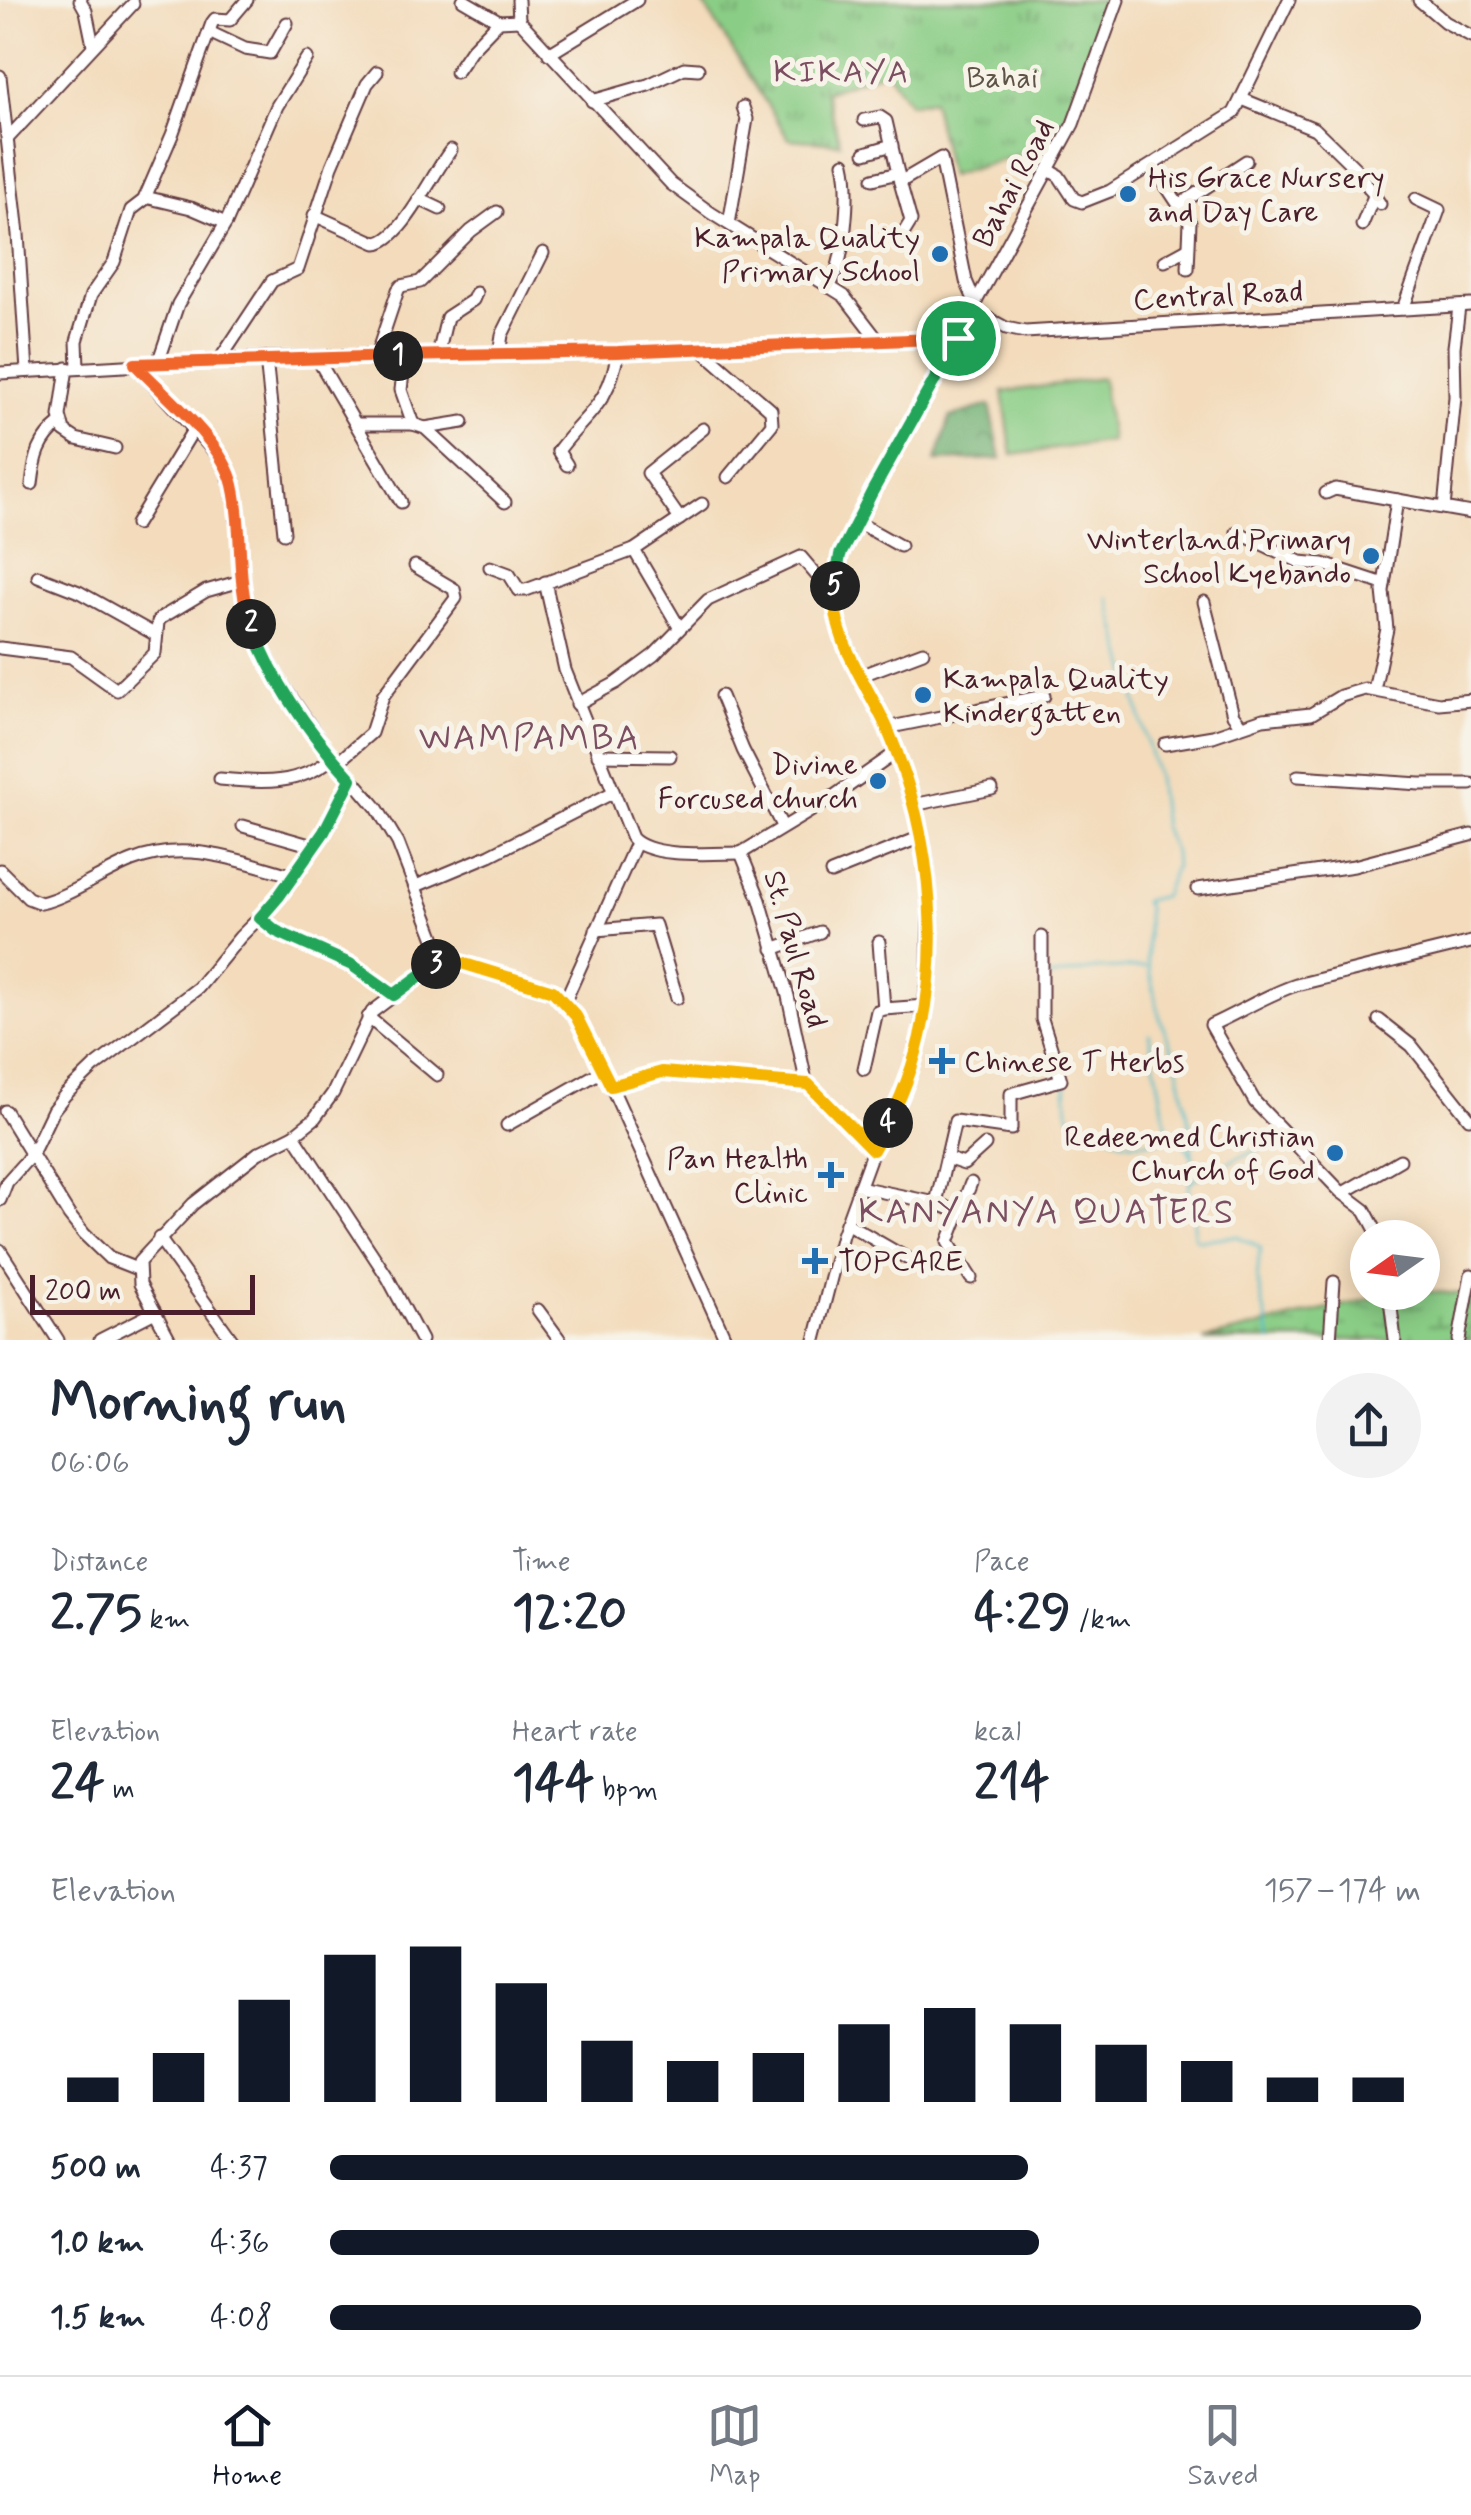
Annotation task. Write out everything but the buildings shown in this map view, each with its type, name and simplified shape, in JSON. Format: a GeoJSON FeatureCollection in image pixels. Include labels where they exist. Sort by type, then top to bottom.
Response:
{"type":"FeatureCollection","features":[{"type":"Feature","properties":{"kind":"street"},"geometry":{"type":"LineString","coordinates":[[80,0],[93,44]]}},
{"type":"Feature","properties":{"kind":"street"},"geometry":{"type":"LineString","coordinates":[[115,448],[76,439],[64,431],[61,423],[90,295],[114,262],[131,210],[145,197],[209,32],[216,19],[230,20],[247,0]]}},
{"type":"Feature","properties":{"kind":"street"},"geometry":{"type":"LineString","coordinates":[[464,0],[500,21],[520,20]]}},
{"type":"Feature","properties":{"kind":"street"},"geometry":{"type":"LineString","coordinates":[[518,0],[520,20],[670,184],[855,307],[878,340]]}},
{"type":"Feature","properties":{"kind":"street"},"geometry":{"type":"LineString","coordinates":[[549,54],[638,0]]}},
{"type":"Feature","properties":{"kind":"street","name":"Bahai Road"},"geometry":{"type":"LineString","coordinates":[[814,1340],[846,1222],[873,1150],[910,1071],[924,1006],[929,884],[914,805],[896,752],[838,627],[835,582],[840,555],[1049,170],[1085,98],[1118,0]]}},
{"type":"Feature","properties":{"kind":"street"},"geometry":{"type":"LineString","coordinates":[[1049,170],[1059,176],[1074,199],[1082,202],[1153,166],[1229,117],[1242,99],[1289,0]]}},
{"type":"Feature","properties":{"kind":"street"},"geometry":{"type":"LineString","coordinates":[[1419,0],[1445,22],[1471,36]]}},
{"type":"Feature","properties":{"kind":"street"},"geometry":{"type":"LineString","coordinates":[[8,138],[133,4]]}},
{"type":"Feature","properties":{"kind":"street"},"geometry":{"type":"LineString","coordinates":[[456,72],[500,21]]}},
{"type":"Feature","properties":{"kind":"street"},"geometry":{"type":"LineString","coordinates":[[209,32],[244,49],[270,53],[286,24]]}},
{"type":"Feature","properties":{"kind":"street"},"geometry":{"type":"LineString","coordinates":[[158,363],[178,304],[226,223],[277,106],[307,58]]}},
{"type":"Feature","properties":{"kind":"street"},"geometry":{"type":"LineString","coordinates":[[592,101],[648,85],[684,68],[698,69]]}},
{"type":"Feature","properties":{"kind":"street"},"geometry":{"type":"LineString","coordinates":[[219,360],[272,281],[298,268],[314,215],[360,100],[377,72]]}},
{"type":"Feature","properties":{"kind":"street"},"geometry":{"type":"LineString","coordinates":[[0,76],[27,370]]}},
{"type":"Feature","properties":{"kind":"street"},"geometry":{"type":"LineString","coordinates":[[1242,99],[1315,129],[1357,170],[1377,200],[1362,224]]}},
{"type":"Feature","properties":{"kind":"street"},"geometry":{"type":"LineString","coordinates":[[729,224],[747,120],[742,107]]}},
{"type":"Feature","properties":{"kind":"street"},"geometry":{"type":"LineString","coordinates":[[864,120],[884,118],[911,222],[902,234]]}},
{"type":"Feature","properties":{"kind":"street"},"geometry":{"type":"LineString","coordinates":[[864,152],[892,145]]}},
{"type":"Feature","properties":{"kind":"street"},"geometry":{"type":"LineString","coordinates":[[314,215],[381,244],[406,219],[451,150]]}},
{"type":"Feature","properties":{"kind":"street"},"geometry":{"type":"LineString","coordinates":[[873,179],[899,178],[941,158],[975,307]]}},
{"type":"Feature","properties":{"kind":"street"},"geometry":{"type":"LineString","coordinates":[[1179,205],[1246,161]]}},
{"type":"Feature","properties":{"kind":"street"},"geometry":{"type":"LineString","coordinates":[[829,288],[839,270],[848,182],[844,163]]}},
{"type":"Feature","properties":{"kind":"street"},"geometry":{"type":"LineString","coordinates":[[1153,166],[1190,222],[1188,269]]}},
{"type":"Feature","properties":{"kind":"street"},"geometry":{"type":"LineString","coordinates":[[145,197],[191,208],[226,223]]}},
{"type":"Feature","properties":{"kind":"street"},"geometry":{"type":"LineString","coordinates":[[420,198],[440,209]]}},
{"type":"Feature","properties":{"kind":"street"},"geometry":{"type":"LineString","coordinates":[[1403,309],[1440,210],[1416,199]]}},
{"type":"Feature","properties":{"kind":"street"},"geometry":{"type":"LineString","coordinates":[[376,356],[398,290],[424,280],[471,230],[497,212]]}},
{"type":"Feature","properties":{"kind":"street"},"geometry":{"type":"LineString","coordinates":[[1165,261],[1188,249]]}},
{"type":"Feature","properties":{"kind":"street"},"geometry":{"type":"LineString","coordinates":[[499,354],[502,335],[543,253]]}},
{"type":"Feature","properties":{"kind":"street"},"geometry":{"type":"LineString","coordinates":[[438,355],[446,317],[473,300],[476,293]]}},
{"type":"Feature","properties":{"kind":"street"},"geometry":{"type":"LineString","coordinates":[[1444,508],[1465,306]]}},
{"type":"Feature","properties":{"kind":"street","name":"Central Road"},"geometry":{"type":"LineString","coordinates":[[975,307],[1006,328],[1025,332],[1465,306]]}},
{"type":"Feature","properties":{"kind":"street"},"geometry":{"type":"LineString","coordinates":[[0,373],[266,358],[618,352],[958,338]]}},
{"type":"Feature","properties":{"kind":"street"},"geometry":{"type":"LineString","coordinates":[[700,348],[771,410],[774,418],[728,477]]}},
{"type":"Feature","properties":{"kind":"street"},"geometry":{"type":"LineString","coordinates":[[567,465],[558,451],[593,414],[605,394],[618,352]]}},
{"type":"Feature","properties":{"kind":"street"},"geometry":{"type":"LineString","coordinates":[[406,356],[402,390],[419,426],[505,502]]}},
{"type":"Feature","properties":{"kind":"street"},"geometry":{"type":"LineString","coordinates":[[266,358],[284,533]]}},
{"type":"Feature","properties":{"kind":"street"},"geometry":{"type":"LineString","coordinates":[[317,358],[401,502]]}},
{"type":"Feature","properties":{"kind":"street"},"geometry":{"type":"LineString","coordinates":[[135,364],[224,462],[232,483],[240,581],[263,651],[334,761],[386,823],[416,886],[436,944],[445,958],[546,988],[565,1001],[576,1016],[726,1340]]}},
{"type":"Feature","properties":{"kind":"street"},"geometry":{"type":"LineString","coordinates":[[1454,407],[1471,409]]}},
{"type":"Feature","properties":{"kind":"street"},"geometry":{"type":"LineString","coordinates":[[357,424],[419,426],[462,422]]}},
{"type":"Feature","properties":{"kind":"street"},"geometry":{"type":"LineString","coordinates":[[32,484],[40,444],[61,423]]}},
{"type":"Feature","properties":{"kind":"street"},"geometry":{"type":"LineString","coordinates":[[136,524],[195,428]]}},
{"type":"Feature","properties":{"kind":"street"},"geometry":{"type":"LineString","coordinates":[[680,519],[648,473],[702,429]]}},
{"type":"Feature","properties":{"kind":"street"},"geometry":{"type":"LineString","coordinates":[[1326,494],[1335,489],[1471,513]]}},
{"type":"Feature","properties":{"kind":"street"},"geometry":{"type":"LineString","coordinates":[[1374,690],[1387,629],[1384,584],[1397,500]]}},
{"type":"Feature","properties":{"kind":"street"},"geometry":{"type":"LineString","coordinates":[[490,567],[508,574],[522,591],[634,550],[702,504]]}},
{"type":"Feature","properties":{"kind":"street"},"geometry":{"type":"LineString","coordinates":[[857,522],[900,546]]}},
{"type":"Feature","properties":{"kind":"street"},"geometry":{"type":"LineString","coordinates":[[1237,532],[1300,562],[1322,564],[1384,584]]}},
{"type":"Feature","properties":{"kind":"street"},"geometry":{"type":"LineString","coordinates":[[634,550],[680,627]]}},
{"type":"Feature","properties":{"kind":"street"},"geometry":{"type":"LineString","coordinates":[[577,704],[640,665],[701,606],[724,590],[801,557],[818,577],[835,582]]}},
{"type":"Feature","properties":{"kind":"street"},"geometry":{"type":"LineString","coordinates":[[220,779],[283,781],[310,773],[334,761],[371,733],[383,696],[454,604],[454,589],[415,566]]}},
{"type":"Feature","properties":{"kind":"street"},"geometry":{"type":"LineString","coordinates":[[38,576],[79,592],[156,635]]}},
{"type":"Feature","properties":{"kind":"street"},"geometry":{"type":"LineString","coordinates":[[0,648],[71,657],[117,690],[155,652],[158,622],[168,613],[206,591],[240,581]]}},
{"type":"Feature","properties":{"kind":"street"},"geometry":{"type":"LineString","coordinates":[[545,582],[565,670],[612,793],[636,843],[670,852],[742,853],[827,802],[896,752]]}},
{"type":"Feature","properties":{"kind":"street"},"geometry":{"type":"LineString","coordinates":[[1204,602],[1233,715],[1240,724]]}},
{"type":"Feature","properties":{"kind":"street"},"geometry":{"type":"LineString","coordinates":[[862,675],[923,652]]}},
{"type":"Feature","properties":{"kind":"street"},"geometry":{"type":"LineString","coordinates":[[1165,744],[1212,736],[1263,719],[1302,716],[1350,692],[1374,690],[1439,703],[1471,700]]}},
{"type":"Feature","properties":{"kind":"street"},"geometry":{"type":"LineString","coordinates":[[721,696],[743,750],[782,826]]}},
{"type":"Feature","properties":{"kind":"street"},"geometry":{"type":"LineString","coordinates":[[886,728],[1044,696]]}},
{"type":"Feature","properties":{"kind":"street"},"geometry":{"type":"LineString","coordinates":[[598,755],[670,756]]}},
{"type":"Feature","properties":{"kind":"street"},"geometry":{"type":"LineString","coordinates":[[1298,776],[1471,784]]}},
{"type":"Feature","properties":{"kind":"street"},"geometry":{"type":"LineString","coordinates":[[0,1200],[65,1096],[94,1067],[198,988],[279,896],[338,808],[351,779]]}},
{"type":"Feature","properties":{"kind":"street"},"geometry":{"type":"LineString","coordinates":[[914,805],[992,789]]}},
{"type":"Feature","properties":{"kind":"street"},"geometry":{"type":"LineString","coordinates":[[416,886],[490,855],[612,793]]}},
{"type":"Feature","properties":{"kind":"street"},"geometry":{"type":"LineString","coordinates":[[243,826],[313,846]]}},
{"type":"Feature","properties":{"kind":"street"},"geometry":{"type":"LineString","coordinates":[[1198,889],[1354,866],[1471,834]]}},
{"type":"Feature","properties":{"kind":"street"},"geometry":{"type":"LineString","coordinates":[[831,873],[920,837]]}},
{"type":"Feature","properties":{"kind":"street"},"geometry":{"type":"LineString","coordinates":[[565,1001],[636,843]]}},
{"type":"Feature","properties":{"kind":"street"},"geometry":{"type":"LineString","coordinates":[[0,870],[37,903],[46,903],[131,861],[162,854],[205,851],[291,876]]}},
{"type":"Feature","properties":{"kind":"street","name":"St. Paul Road"},"geometry":{"type":"LineString","coordinates":[[742,853],[760,900],[794,1018],[802,1072],[808,1084]]}},
{"type":"Feature","properties":{"kind":"street"},"geometry":{"type":"LineString","coordinates":[[260,918],[276,931],[352,965],[394,995]]}},
{"type":"Feature","properties":{"kind":"street"},"geometry":{"type":"LineString","coordinates":[[596,930],[655,925],[677,998]]}},
{"type":"Feature","properties":{"kind":"street"},"geometry":{"type":"LineString","coordinates":[[773,948],[820,932]]}},
{"type":"Feature","properties":{"kind":"street"},"geometry":{"type":"LineString","coordinates":[[936,1202],[955,1121],[1011,1129],[1011,1094],[1061,1080],[1042,1019],[1042,937]]}},
{"type":"Feature","properties":{"kind":"street"},"geometry":{"type":"LineString","coordinates":[[879,942],[884,1009]]}},
{"type":"Feature","properties":{"kind":"street"},"geometry":{"type":"LineString","coordinates":[[1370,1220],[1365,1210],[1255,1102],[1211,1024],[1253,1006],[1268,994],[1296,985],[1471,942]]}},
{"type":"Feature","properties":{"kind":"street"},"geometry":{"type":"LineString","coordinates":[[170,1340],[140,1284],[139,1262],[193,1204],[237,1169],[294,1135],[326,1104],[368,1017],[445,958]]}},
{"type":"Feature","properties":{"kind":"street"},"geometry":{"type":"LineString","coordinates":[[864,1069],[876,1014],[884,1009],[924,1006]]}},
{"type":"Feature","properties":{"kind":"street"},"geometry":{"type":"LineString","coordinates":[[368,1017],[437,1075]]}},
{"type":"Feature","properties":{"kind":"street"},"geometry":{"type":"LineString","coordinates":[[1379,1020],[1412,1046],[1470,1121]]}},
{"type":"Feature","properties":{"kind":"street"},"geometry":{"type":"LineString","coordinates":[[507,1125],[604,1070]]}},
{"type":"Feature","properties":{"kind":"street"},"geometry":{"type":"LineString","coordinates":[[611,1086],[662,1072],[808,1084],[873,1150]]}},
{"type":"Feature","properties":{"kind":"street"},"geometry":{"type":"LineString","coordinates":[[5,1111],[68,1215],[109,1258],[137,1270]]}},
{"type":"Feature","properties":{"kind":"street"},"geometry":{"type":"LineString","coordinates":[[294,1135],[388,1278],[422,1340]]}},
{"type":"Feature","properties":{"kind":"street"},"geometry":{"type":"LineString","coordinates":[[948,1159],[964,1164],[985,1145]]}},
{"type":"Feature","properties":{"kind":"street"},"geometry":{"type":"LineString","coordinates":[[1343,1192],[1400,1160]]}},
{"type":"Feature","properties":{"kind":"street"},"geometry":{"type":"LineString","coordinates":[[971,1183],[948,1242],[971,1278]]}},
{"type":"Feature","properties":{"kind":"street"},"geometry":{"type":"LineString","coordinates":[[860,1187],[936,1202],[958,1212]]}},
{"type":"Feature","properties":{"kind":"street"},"geometry":{"type":"LineString","coordinates":[[846,1222],[922,1267]]}},
{"type":"Feature","properties":{"kind":"street"},"geometry":{"type":"LineString","coordinates":[[159,1238],[232,1340]]}},
{"type":"Feature","properties":{"kind":"street"},"geometry":{"type":"LineString","coordinates":[[0,1250],[58,1340]]}},
{"type":"Feature","properties":{"kind":"street"},"geometry":{"type":"LineString","coordinates":[[1459,1340],[1471,1275]]}},
{"type":"Feature","properties":{"kind":"street"},"geometry":{"type":"LineString","coordinates":[[1330,1340],[1334,1282]]}},
{"type":"Feature","properties":{"kind":"street"},"geometry":{"type":"LineString","coordinates":[[538,1310],[560,1340]]}},
{"type":"Feature","properties":{"kind":"street"},"geometry":{"type":"LineString","coordinates":[[1391,1310],[1395,1340]]}},
{"type":"Feature","properties":{"kind":"street"},"geometry":{"type":"LineString","coordinates":[[100,1340],[154,1312]]}},
{"type":"Feature","properties":{"kind":"green space","name":"Bahai"},"geometry":{"type":"Polygon","coordinates":[[[1108,0],[1064,125],[1052,145],[949,176],[932,100],[909,104],[886,70],[825,92],[840,143],[789,139],[703,3],[1108,0]]]}},
{"type":"Feature","properties":{"kind":"green space"},"geometry":{"type":"Polygon","coordinates":[[[1102,378],[1111,441],[1012,455],[1003,392],[1102,378]]]}},
{"type":"Feature","properties":{"kind":"green space"},"geometry":{"type":"Polygon","coordinates":[[[990,405],[1001,459],[936,461],[950,417],[990,405]]]}},
{"type":"Feature","properties":{"kind":"green space"},"geometry":{"type":"Polygon","coordinates":[[[1440,1292],[1471,1295],[1471,1340],[1204,1340],[1350,1304],[1350,1310],[1440,1310],[1440,1292]]]}},
{"type":"Feature","properties":{"kind":"waterway"},"geometry":{"type":"LineString","coordinates":[[1108,597],[1157,778],[1163,827],[1174,853],[1175,867],[1163,896],[1143,901],[1147,907],[1147,961],[1160,1018],[1177,1063],[1190,1125],[1193,1165],[1188,1195],[1194,1209],[1194,1237],[1199,1240],[1237,1236],[1260,1247],[1257,1279],[1271,1340]]}},
{"type":"Feature","properties":{"kind":"waterway"},"geometry":{"type":"LineString","coordinates":[[1048,977],[1096,969],[1145,967]]}},
{"type":"Feature","properties":{"kind":"waterway"},"geometry":{"type":"LineString","coordinates":[[1149,1033],[1169,1139]]}},
{"type":"Feature","properties":{"kind":"waterway"},"geometry":{"type":"LineString","coordinates":[[1063,1052],[1065,1076]]}},
{"type":"Feature","properties":{"kind":"waterway"},"geometry":{"type":"LineString","coordinates":[[1066,1083],[1069,1112],[1075,1123],[1102,1128],[1129,1142],[1181,1138],[1192,1156]]}},
{"type":"Feature","properties":{"kind":"waterway"},"geometry":{"type":"LineString","coordinates":[[1190,1182],[1239,1157],[1283,1141]]}},
{"type":"Feature","properties":{"kind":"place","name":"His Grace Nursery and Day Care"},"geometry":{"type":"Point","coordinates":[1128,194]}},
{"type":"Feature","properties":{"kind":"place","name":"Kampala Quality Primary School"},"geometry":{"type":"Point","coordinates":[940,254]}},
{"type":"Feature","properties":{"kind":"place","name":"Winterland Primary School Kyebando"},"geometry":{"type":"Point","coordinates":[1371,556]}},
{"type":"Feature","properties":{"kind":"place","name":"Kampala Quality Kindergatten"},"geometry":{"type":"Point","coordinates":[923,695]}},
{"type":"Feature","properties":{"kind":"place","name":"Divine Forcused church"},"geometry":{"type":"Point","coordinates":[878,781]}},
{"type":"Feature","properties":{"kind":"place","name":"Chinese T Herbs"},"geometry":{"type":"Point","coordinates":[942,1061]}},
{"type":"Feature","properties":{"kind":"place","name":"Redeemed Christian Church of God"},"geometry":{"type":"Point","coordinates":[1335,1153]}},
{"type":"Feature","properties":{"kind":"place","name":"Pan Health Clinic"},"geometry":{"type":"Point","coordinates":[831,1175]}},
{"type":"Feature","properties":{"kind":"place","name":"TOPCARE"},"geometry":{"type":"Point","coordinates":[815,1261]}},
{"type":"Feature","properties":{"kind":"district","name":"KIKAYA"},"geometry":{"type":"Point","coordinates":[842,71]}},
{"type":"Feature","properties":{"kind":"district","name":"WAMPAMBA"},"geometry":{"type":"Point","coordinates":[530,737]}},
{"type":"Feature","properties":{"kind":"district","name":"KANYANYA QUATERS"},"geometry":{"type":"Point","coordinates":[1047,1211]}},
{"type":"Feature","properties":{"kind":"route"},"geometry":{"type":"LineString","coordinates":[[958,338],[872,492],[840,555],[836,576],[838,627],[896,752],[914,805],[929,884],[928,976],[919,1038],[901,1097],[873,1150],[808,1084],[662,1072],[611,1086],[576,1016],[553,991],[445,958],[394,995],[352,965],[270,928],[260,918],[324,832],[351,779],[332,758],[279,680],[256,636],[240,581],[235,495],[224,462],[135,364],[618,352],[958,338]]}}]}
